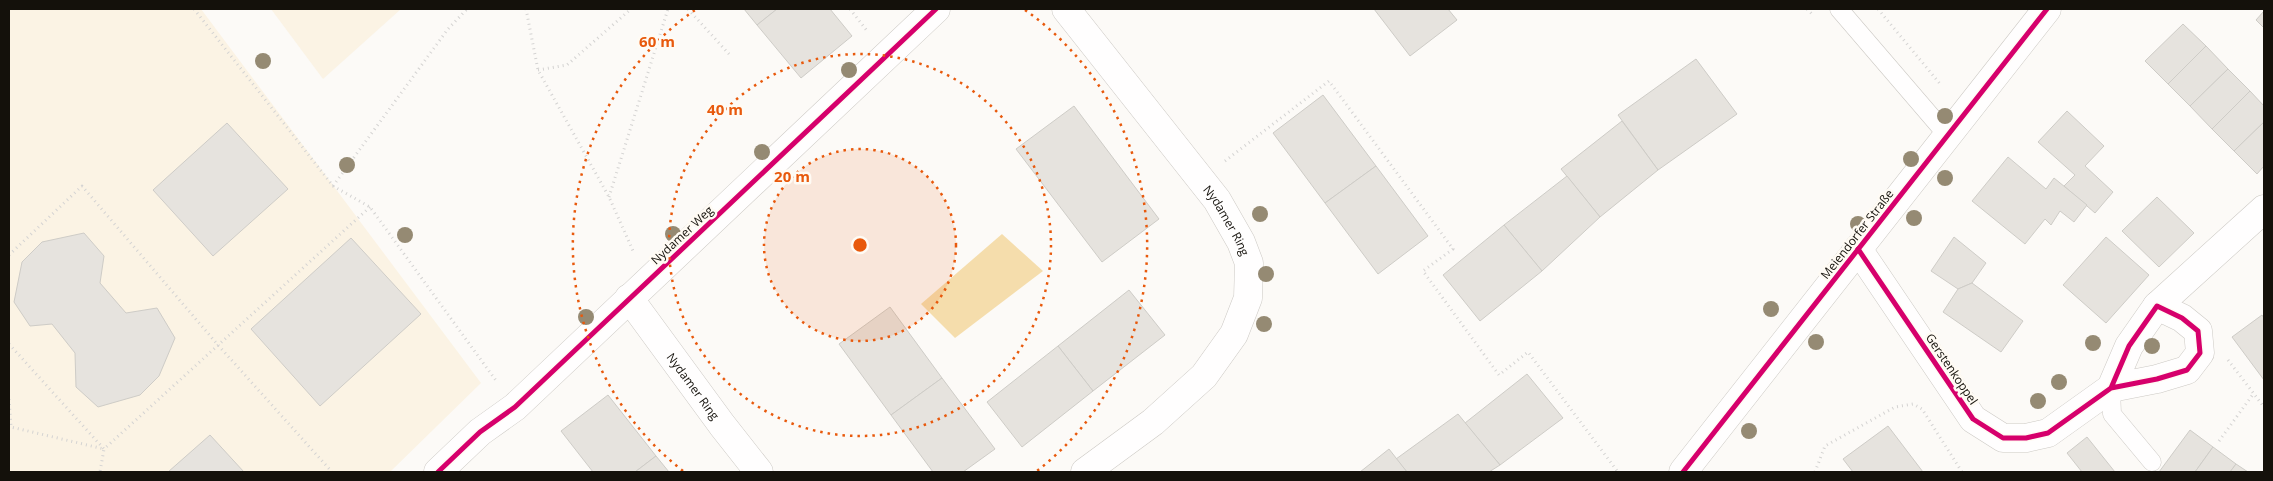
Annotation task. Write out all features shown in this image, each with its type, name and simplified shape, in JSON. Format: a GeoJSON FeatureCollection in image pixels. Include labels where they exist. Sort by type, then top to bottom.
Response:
{"type":"FeatureCollection","features":[{"type":"Feature","properties":{"kind":"street","name":"Nydamer Weg"},"geometry":{"type":"LineString","coordinates":[[438,472],[480,432],[515,407],[936,9]]}},
{"type":"Feature","properties":{"kind":"street","name":"Nydamer Ring"},"geometry":{"type":"LineString","coordinates":[[1066,9],[1217,200],[1241,242],[1249,263],[1248,298],[1234,334],[1204,376],[1152,422],[1085,472]]}},
{"type":"Feature","properties":{"kind":"street","name":"Meiendorfer Straße"},"geometry":{"type":"LineString","coordinates":[[1683,472],[2047,9]]}},
{"type":"Feature","properties":{"kind":"street"},"geometry":{"type":"LineString","coordinates":[[2111,388],[2129,346],[2157,306],[2264,209]]}},
{"type":"Feature","properties":{"kind":"street","name":"Gerstenkoppel"},"geometry":{"type":"LineString","coordinates":[[1858,249],[1973,419],[2003,438],[2026,438],[2048,433],[2111,388],[2157,379],[2187,370],[2200,353]]}},
{"type":"Feature","properties":{"kind":"street","name":"Nydamer Ring"},"geometry":{"type":"LineString","coordinates":[[629,298],[722,425],[759,472]]}},
{"type":"Feature","properties":{"kind":"street"},"geometry":{"type":"LineString","coordinates":[[2157,306],[2182,318],[2198,331],[2200,353]]}},
{"type":"Feature","properties":{"kind":"lane"},"geometry":{"type":"LineString","coordinates":[[1839,9],[1948,136]]}},
{"type":"Feature","properties":{"kind":"lane"},"geometry":{"type":"LineString","coordinates":[[2111,388],[2112,414],[2152,462]]}},
{"type":"Feature","properties":{"kind":"path"},"geometry":{"type":"LineString","coordinates":[[194,9],[333,186],[370,207],[515,407]]}},
{"type":"Feature","properties":{"kind":"path"},"geometry":{"type":"LineString","coordinates":[[333,186],[448,30],[467,9]]}},
{"type":"Feature","properties":{"kind":"path"},"geometry":{"type":"LineString","coordinates":[[526,9],[538,70],[609,197],[635,256]]}},
{"type":"Feature","properties":{"kind":"path"},"geometry":{"type":"LineString","coordinates":[[538,70],[567,65],[631,9]]}},
{"type":"Feature","properties":{"kind":"path"},"geometry":{"type":"LineString","coordinates":[[609,197],[668,9]]}},
{"type":"Feature","properties":{"kind":"path"},"geometry":{"type":"LineString","coordinates":[[688,9],[729,54]]}},
{"type":"Feature","properties":{"kind":"path"},"geometry":{"type":"LineString","coordinates":[[850,9],[873,38]]}},
{"type":"Feature","properties":{"kind":"path"},"geometry":{"type":"LineString","coordinates":[[1878,9],[1964,115]]}},
{"type":"Feature","properties":{"kind":"path"},"geometry":{"type":"LineString","coordinates":[[1201,180],[1329,80],[1453,249],[1423,271],[1499,375],[1528,352],[1618,472]]}},
{"type":"Feature","properties":{"kind":"path"},"geometry":{"type":"LineString","coordinates":[[9,255],[82,186],[218,345],[332,472]]}},
{"type":"Feature","properties":{"kind":"path"},"geometry":{"type":"LineString","coordinates":[[100,472],[104,449],[370,207]]}},
{"type":"Feature","properties":{"kind":"path"},"geometry":{"type":"LineString","coordinates":[[9,344],[104,449]]}},
{"type":"Feature","properties":{"kind":"path"},"geometry":{"type":"LineString","coordinates":[[2200,353],[2226,357],[2264,407]]}},
{"type":"Feature","properties":{"kind":"path"},"geometry":{"type":"LineString","coordinates":[[2218,441],[2254,394]]}},
{"type":"Feature","properties":{"kind":"path"},"geometry":{"type":"LineString","coordinates":[[9,400],[10,428],[104,449]]}},
{"type":"Feature","properties":{"kind":"path"},"geometry":{"type":"LineString","coordinates":[[1815,472],[1825,446],[1894,407],[1913,404],[1922,410],[1962,472]]}},
{"type":"Feature","properties":{"kind":"shaded area"},"geometry":{"type":"Polygon","coordinates":[[[9,9],[201,9],[481,383],[390,472],[9,472],[9,9]]]}},
{"type":"Feature","properties":{"kind":"shaded area"},"geometry":{"type":"Polygon","coordinates":[[[271,9],[401,9],[323,79],[271,9]]]}},
{"type":"Feature","properties":{"kind":"shaded area"},"geometry":{"type":"Polygon","coordinates":[[[1002,234],[1043,271],[955,338],[921,304],[1002,234]]]}},
{"type":"Feature","properties":{"kind":"building"},"geometry":{"type":"Polygon","coordinates":[[[744,9],[777,9],[757,25],[744,9]]]}},
{"type":"Feature","properties":{"kind":"building"},"geometry":{"type":"Polygon","coordinates":[[[777,9],[830,9],[852,36],[801,78],[757,25],[777,9]]]}},
{"type":"Feature","properties":{"kind":"building"},"geometry":{"type":"Polygon","coordinates":[[[1374,9],[1448,9],[1457,20],[1410,56],[1374,9]]]}},
{"type":"Feature","properties":{"kind":"building"},"geometry":{"type":"Polygon","coordinates":[[[2264,11],[2264,28],[2256,20],[2264,11]]]}},
{"type":"Feature","properties":{"kind":"building"},"geometry":{"type":"Polygon","coordinates":[[[2183,24],[2206,46],[2168,84],[2145,61],[2183,24]]]}},
{"type":"Feature","properties":{"kind":"building"},"geometry":{"type":"Polygon","coordinates":[[[2206,46],[2228,69],[2190,106],[2168,84],[2206,46]]]}},
{"type":"Feature","properties":{"kind":"building"},"geometry":{"type":"Polygon","coordinates":[[[1696,59],[1737,114],[1658,170],[1618,115],[1696,59]]]}},
{"type":"Feature","properties":{"kind":"building"},"geometry":{"type":"Polygon","coordinates":[[[2228,69],[2250,91],[2212,129],[2190,106],[2228,69]]]}},
{"type":"Feature","properties":{"kind":"building"},"geometry":{"type":"Polygon","coordinates":[[[2250,91],[2264,106],[2264,122],[2234,151],[2212,129],[2250,91]]]}},
{"type":"Feature","properties":{"kind":"building"},"geometry":{"type":"Polygon","coordinates":[[[1323,95],[1376,166],[1325,203],[1273,133],[1323,95]]]}},
{"type":"Feature","properties":{"kind":"building"},"geometry":{"type":"Polygon","coordinates":[[[1074,106],[1159,219],[1102,262],[1016,149],[1074,106]]]}},
{"type":"Feature","properties":{"kind":"building"},"geometry":{"type":"Polygon","coordinates":[[[2067,111],[2104,146],[2085,166],[2113,192],[2095,213],[2064,186],[2075,175],[2038,142],[2067,111]]]}},
{"type":"Feature","properties":{"kind":"building"},"geometry":{"type":"Polygon","coordinates":[[[1622,121],[1658,170],[1600,217],[1561,169],[1622,121]]]}},
{"type":"Feature","properties":{"kind":"building"},"geometry":{"type":"Polygon","coordinates":[[[2264,122],[2264,166],[2257,174],[2234,151],[2264,122]]]}},
{"type":"Feature","properties":{"kind":"building"},"geometry":{"type":"Polygon","coordinates":[[[227,123],[288,189],[213,256],[153,190],[227,123]]]}},
{"type":"Feature","properties":{"kind":"building"},"geometry":{"type":"Polygon","coordinates":[[[2008,157],[2046,189],[2054,178],[2087,205],[2074,222],[2060,211],[2051,225],[2045,219],[2025,244],[1972,201],[2008,157]]]}},
{"type":"Feature","properties":{"kind":"building"},"geometry":{"type":"Polygon","coordinates":[[[1376,166],[1428,236],[1378,274],[1325,203],[1376,166]]]}},
{"type":"Feature","properties":{"kind":"building"},"geometry":{"type":"Polygon","coordinates":[[[1567,176],[1600,217],[1542,271],[1504,225],[1567,176]]]}},
{"type":"Feature","properties":{"kind":"building"},"geometry":{"type":"Polygon","coordinates":[[[2157,197],[2194,233],[2159,267],[2122,231],[2157,197]]]}},
{"type":"Feature","properties":{"kind":"building"},"geometry":{"type":"Polygon","coordinates":[[[1504,225],[1542,271],[1480,321],[1443,275],[1504,225]]]}},
{"type":"Feature","properties":{"kind":"building"},"geometry":{"type":"Polygon","coordinates":[[[84,233],[104,256],[100,283],[126,313],[157,308],[175,338],[159,376],[140,395],[98,407],[76,387],[75,353],[52,324],[30,326],[14,302],[22,262],[42,242],[84,233]]]}},
{"type":"Feature","properties":{"kind":"building"},"geometry":{"type":"Polygon","coordinates":[[[1954,237],[1986,263],[1972,283],[1958,289],[1931,271],[1954,237]]]}},
{"type":"Feature","properties":{"kind":"building"},"geometry":{"type":"Polygon","coordinates":[[[2106,237],[2149,275],[2106,323],[2063,285],[2106,237]]]}},
{"type":"Feature","properties":{"kind":"building"},"geometry":{"type":"Polygon","coordinates":[[[351,238],[421,314],[320,406],[251,329],[351,238]]]}},
{"type":"Feature","properties":{"kind":"building"},"geometry":{"type":"Polygon","coordinates":[[[1972,283],[2023,321],[2001,352],[1943,312],[1958,289],[1972,283]]]}},
{"type":"Feature","properties":{"kind":"building"},"geometry":{"type":"Polygon","coordinates":[[[1129,290],[1165,335],[1093,391],[1058,346],[1129,290]]]}},
{"type":"Feature","properties":{"kind":"building"},"geometry":{"type":"Polygon","coordinates":[[[890,307],[942,378],[891,415],[839,344],[890,307]]]}},
{"type":"Feature","properties":{"kind":"building"},"geometry":{"type":"Polygon","coordinates":[[[2262,315],[2264,318],[2264,380],[2232,337],[2262,315]]]}},
{"type":"Feature","properties":{"kind":"building"},"geometry":{"type":"Polygon","coordinates":[[[1058,346],[1093,391],[1022,447],[987,402],[1058,346]]]}},
{"type":"Feature","properties":{"kind":"building"},"geometry":{"type":"Polygon","coordinates":[[[1527,374],[1563,418],[1500,465],[1465,423],[1527,374]]]}},
{"type":"Feature","properties":{"kind":"building"},"geometry":{"type":"Polygon","coordinates":[[[942,378],[995,449],[963,472],[933,472],[891,415],[942,378]]]}},
{"type":"Feature","properties":{"kind":"building"},"geometry":{"type":"Polygon","coordinates":[[[608,395],[656,456],[635,472],[593,472],[561,431],[608,395]]]}},
{"type":"Feature","properties":{"kind":"building"},"geometry":{"type":"Polygon","coordinates":[[[1458,414],[1500,465],[1489,472],[1407,472],[1396,459],[1458,414]]]}},
{"type":"Feature","properties":{"kind":"building"},"geometry":{"type":"Polygon","coordinates":[[[1888,426],[1923,472],[1853,472],[1843,459],[1888,426]]]}},
{"type":"Feature","properties":{"kind":"building"},"geometry":{"type":"Polygon","coordinates":[[[2190,430],[2213,447],[2195,472],[2159,472],[2190,430]]]}},
{"type":"Feature","properties":{"kind":"building"},"geometry":{"type":"Polygon","coordinates":[[[210,435],[244,472],[168,472],[210,435]]]}},
{"type":"Feature","properties":{"kind":"building"},"geometry":{"type":"Polygon","coordinates":[[[2087,437],[2115,472],[2082,472],[2067,453],[2087,437]]]}},
{"type":"Feature","properties":{"kind":"building"},"geometry":{"type":"Polygon","coordinates":[[[2213,447],[2236,464],[2230,472],[2195,472],[2213,447]]]}},
{"type":"Feature","properties":{"kind":"building"},"geometry":{"type":"Polygon","coordinates":[[[1389,449],[1407,472],[1360,472],[1389,449]]]}},
{"type":"Feature","properties":{"kind":"building"},"geometry":{"type":"Polygon","coordinates":[[[656,456],[669,472],[635,472],[656,456]]]}},
{"type":"Feature","properties":{"kind":"building"},"geometry":{"type":"Polygon","coordinates":[[[2236,464],[2248,472],[2230,472],[2236,464]]]}},
{"type":"Feature","properties":{"kind":"cycle path"},"geometry":{"type":"LineString","coordinates":[[438,472],[480,432],[515,407],[936,9]]}},
{"type":"Feature","properties":{"kind":"cycle path"},"geometry":{"type":"LineString","coordinates":[[1683,472],[2047,9]]}},
{"type":"Feature","properties":{"kind":"cycle path"},"geometry":{"type":"LineString","coordinates":[[1858,249],[1973,419],[2003,438],[2026,438],[2048,433],[2111,388],[2129,346],[2157,306],[2182,318],[2198,331],[2200,353],[2187,370],[2157,379],[2111,388]]}}]}
